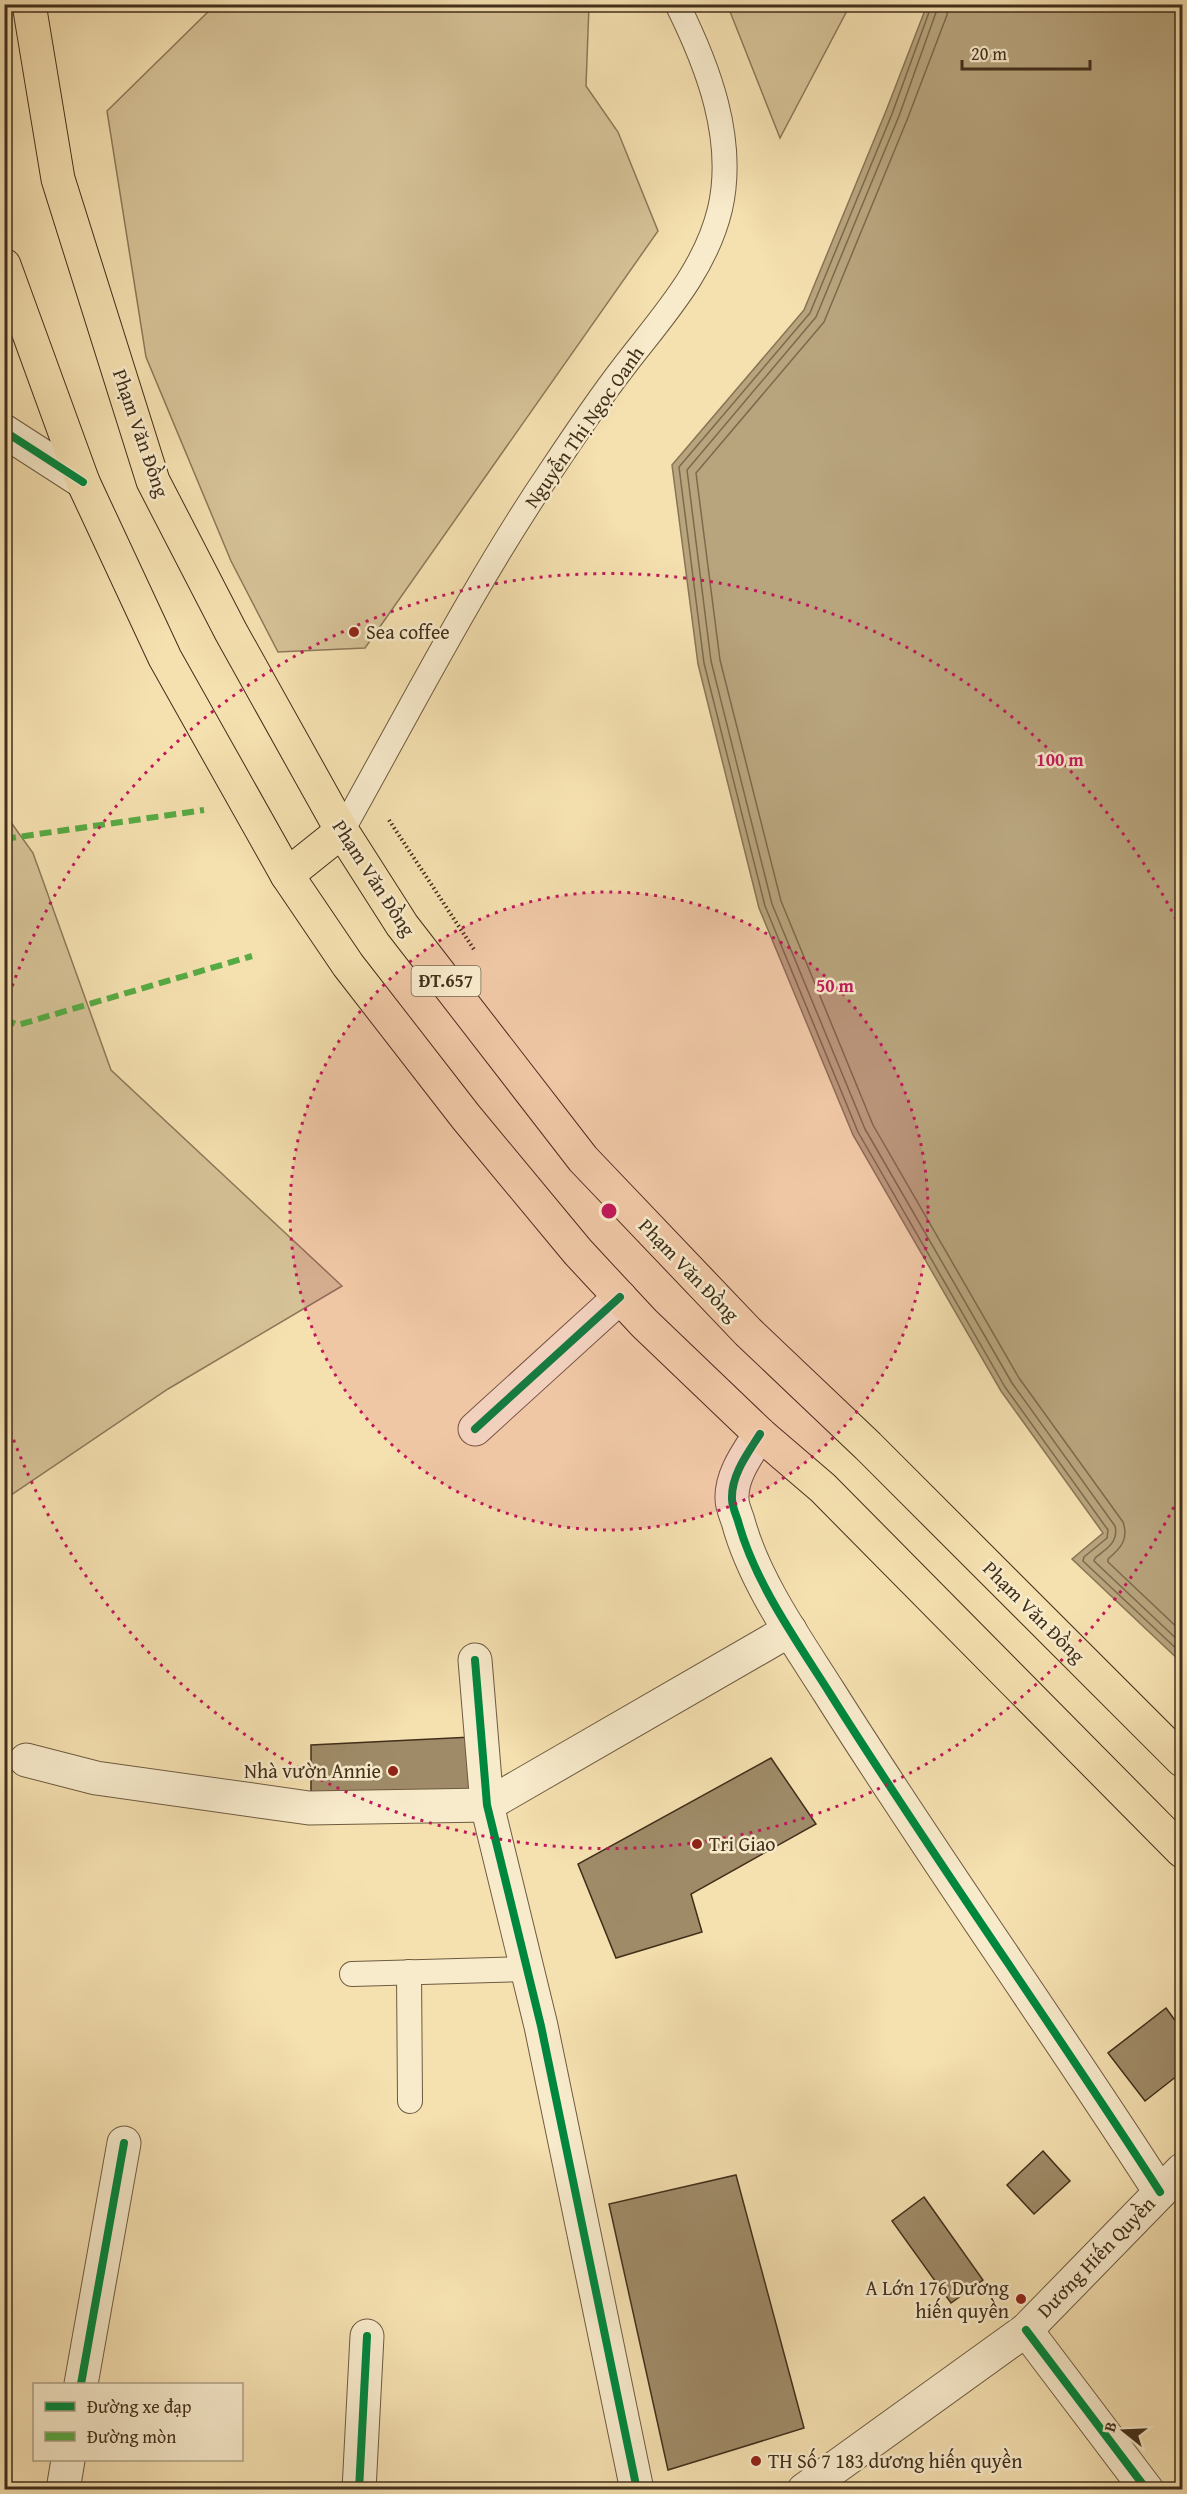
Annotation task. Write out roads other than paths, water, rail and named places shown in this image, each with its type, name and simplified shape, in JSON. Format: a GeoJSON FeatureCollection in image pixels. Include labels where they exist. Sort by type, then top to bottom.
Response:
{"type":"FeatureCollection","features":[{"type":"Feature","properties":{"kind":"main road","name":"Phạm Văn Đồng"},"geometry":{"type":"LineString","coordinates":[[29,4],[58,179],[153,481],[231,632],[342,831],[402,925],[583,1159],[748,1332],[868,1446],[1182,1760]]}},
{"type":"Feature","properties":{"kind":"main road"},"geometry":{"type":"LineString","coordinates":[[4,265],[82,482],[165,658],[288,875],[348,965],[466,1117],[578,1252],[644,1323],[760,1434],[822,1488],[1182,1851]]}},
{"type":"Feature","properties":{"kind":"main road"},"geometry":{"type":"LineString","coordinates":[[288,875],[342,831]]}},
{"type":"Feature","properties":{"kind":"street"},"geometry":{"type":"LineString","coordinates":[[4,431],[82,482]]}},
{"type":"Feature","properties":{"kind":"street"},"geometry":{"type":"LineString","coordinates":[[475,1429],[620,1297]]}},
{"type":"Feature","properties":{"kind":"street"},"geometry":{"type":"LineString","coordinates":[[760,1434],[741,1464],[735,1480],[732,1500],[744,1546],[790,1630],[932,1854],[1102,2103],[1171,2181]]}},
{"type":"Feature","properties":{"kind":"street"},"geometry":{"type":"LineString","coordinates":[[27,1761],[96,1778],[309,1808],[487,1805],[790,1630]]}},
{"type":"Feature","properties":{"kind":"street"},"geometry":{"type":"LineString","coordinates":[[475,1660],[487,1805],[541,2025],[637,2490]]}},
{"type":"Feature","properties":{"kind":"street"},"geometry":{"type":"LineString","coordinates":[[81,2383],[124,2143]]}},
{"type":"Feature","properties":{"kind":"street","name":"Dương Hiến Quyền"},"geometry":{"type":"LineString","coordinates":[[804,2490],[1026,2330],[1171,2181]]}},
{"type":"Feature","properties":{"kind":"street"},"geometry":{"type":"LineString","coordinates":[[1026,2330],[1147,2490]]}},
{"type":"Feature","properties":{"kind":"street"},"geometry":{"type":"LineString","coordinates":[[359,2490],[367,2336]]}},
{"type":"Feature","properties":{"kind":"street"},"geometry":{"type":"LineString","coordinates":[[63,2490],[68,2461]]}},
{"type":"Feature","properties":{"kind":"lane","name":"Nguyễn Thị Ngọc Oanh"},"geometry":{"type":"LineString","coordinates":[[342,831],[490,568],[547,477],[621,370],[680,296],[704,252],[720,209],[726,165],[718,112],[702,55],[677,4]]}},
{"type":"Feature","properties":{"kind":"lane"},"geometry":{"type":"LineString","coordinates":[[352,1974],[527,1969]]}},
{"type":"Feature","properties":{"kind":"lane"},"geometry":{"type":"LineString","coordinates":[[409,1972],[410,2101]]}},
{"type":"Feature","properties":{"kind":"water"},"geometry":{"type":"Polygon","coordinates":[[[927,5],[1182,5],[1182,1663],[1072,1559],[1103,1533],[1001,1391],[853,1135],[759,908],[698,664],[672,465],[804,310],[927,5]]]}},
{"type":"Feature","properties":{"kind":"place","name":"Sea coffee"},"geometry":{"type":"Point","coordinates":[354,632]}},
{"type":"Feature","properties":{"kind":"place","name":"Nhà vườn Annie"},"geometry":{"type":"Point","coordinates":[393,1771]}},
{"type":"Feature","properties":{"kind":"place","name":"Tri Giao"},"geometry":{"type":"Point","coordinates":[697,1844]}},
{"type":"Feature","properties":{"kind":"place","name":"A Lớn 176 Dương hiến quyền"},"geometry":{"type":"Point","coordinates":[1021,2299]}},
{"type":"Feature","properties":{"kind":"place","name":"TH Số 7 183 dương hiến quyền"},"geometry":{"type":"Point","coordinates":[756,2461]}}]}
